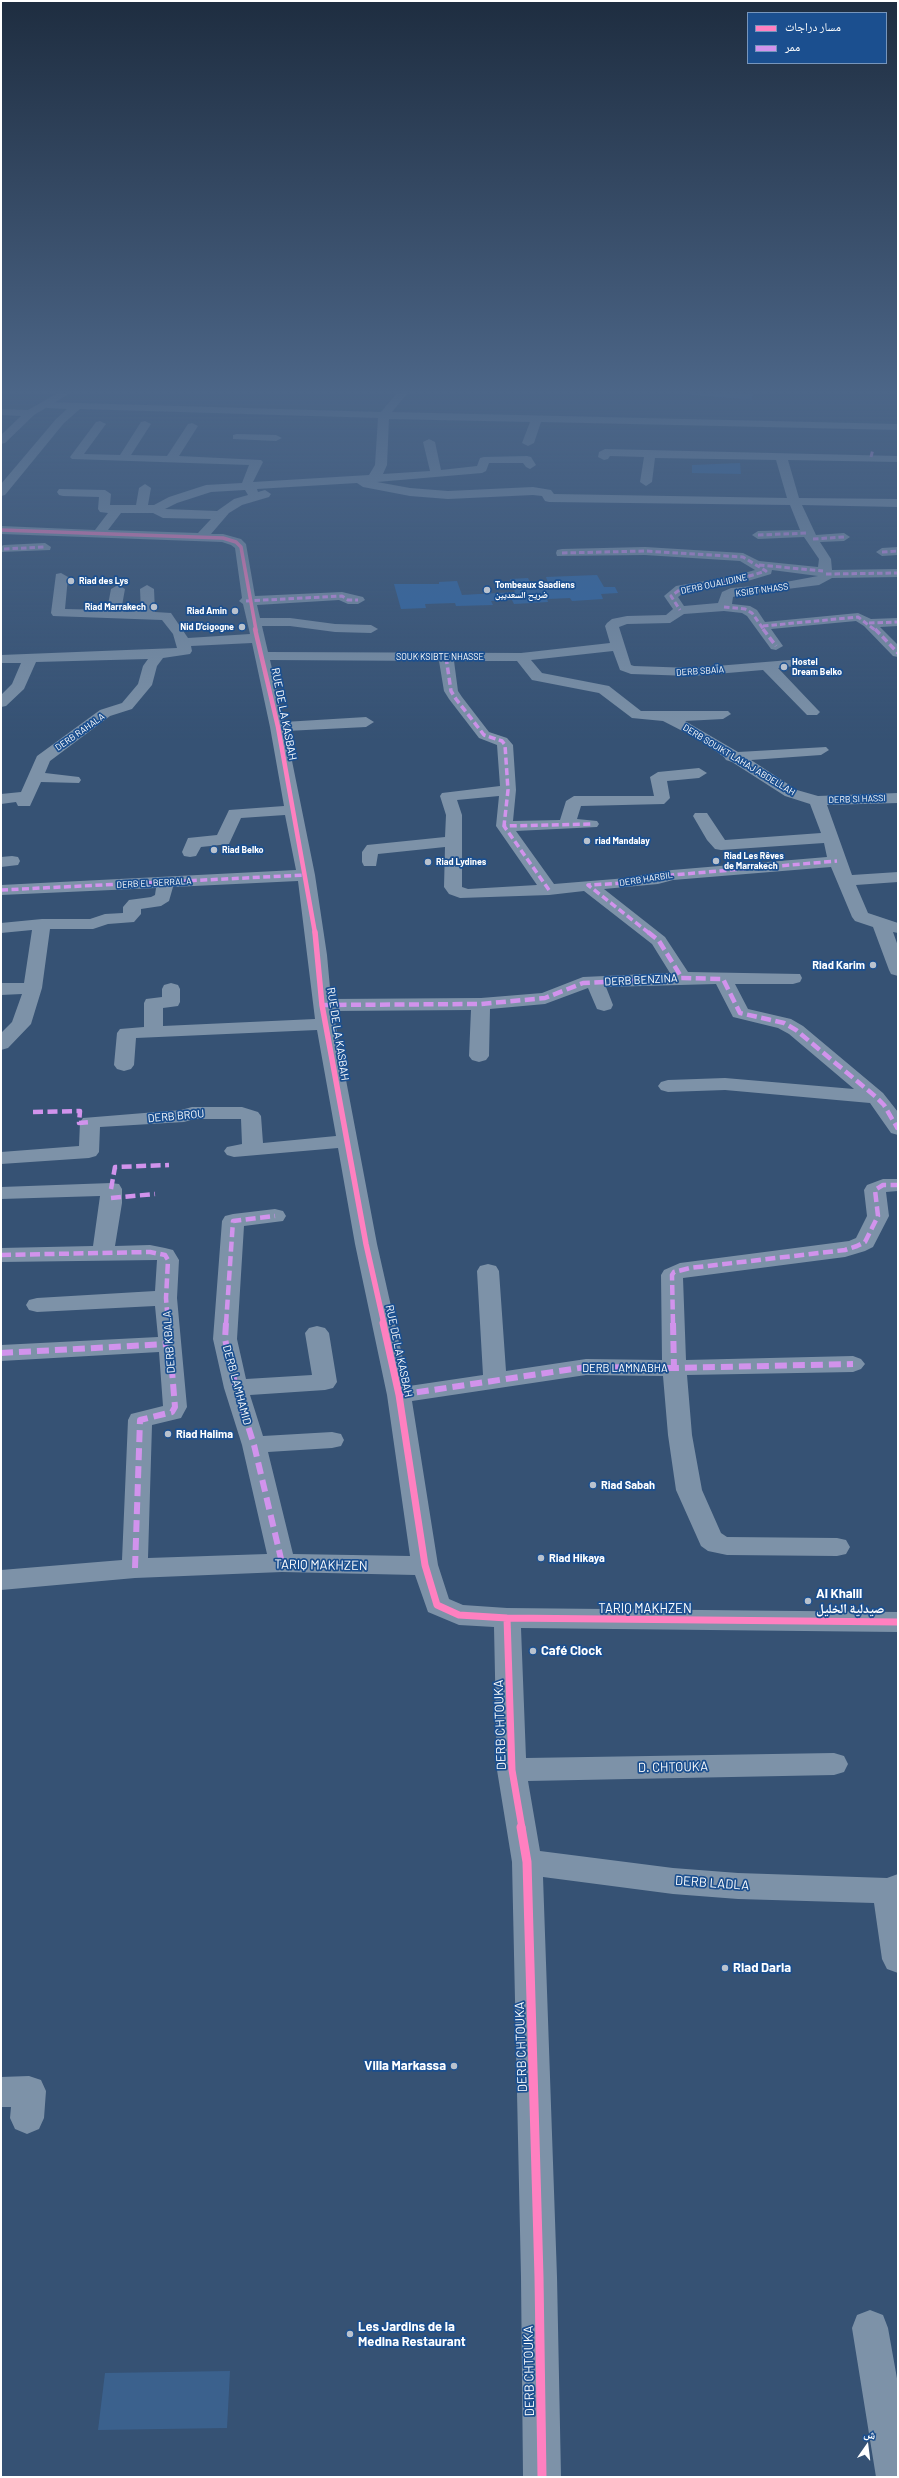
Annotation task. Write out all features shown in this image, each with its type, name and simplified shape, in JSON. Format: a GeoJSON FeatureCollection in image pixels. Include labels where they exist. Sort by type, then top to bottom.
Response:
{"type":"FeatureCollection","features":[{"type":"Feature","properties":{"kind":"street"},"geometry":{"type":"LineString","coordinates":[[99,533],[117,510]]}},
{"type":"Feature","properties":{"kind":"street"},"geometry":{"type":"LineString","coordinates":[[157,510],[163,514],[220,515]]}},
{"type":"Feature","properties":{"kind":"street"},"geometry":{"type":"LineString","coordinates":[[1,530],[202,537],[220,515],[227,510]]}},
{"type":"Feature","properties":{"kind":"street"},"geometry":{"type":"LineString","coordinates":[[799,510],[811,536],[825,559],[825,574]]}},
{"type":"Feature","properties":{"kind":"street"},"geometry":{"type":"LineString","coordinates":[[758,535],[844,537]]}},
{"type":"Feature","properties":{"kind":"street","name":"RUE DE LA KASBAH"},"geometry":{"type":"LineString","coordinates":[[202,537],[223,538],[240,544],[248,601],[278,727],[292,810],[306,875],[318,955],[322,1005],[366,1244],[399,1395],[425,1565]]}},
{"type":"Feature","properties":{"kind":"street"},"geometry":{"type":"LineString","coordinates":[[4,548],[45,547]]}},
{"type":"Feature","properties":{"kind":"street","name":"DERB OUALIDINE"},"geometry":{"type":"LineString","coordinates":[[562,553],[645,551],[743,557],[759,565],[766,571],[736,580],[681,589],[671,596],[680,610]]}},
{"type":"Feature","properties":{"kind":"street"},"geometry":{"type":"LineString","coordinates":[[882,552],[898,551]]}},
{"type":"Feature","properties":{"kind":"street","name":"DERB OUALIDINE"},"geometry":{"type":"LineString","coordinates":[[759,565],[825,574],[898,573]]}},
{"type":"Feature","properties":{"kind":"street","name":"KSIBT NHASS"},"geometry":{"type":"LineString","coordinates":[[617,646],[612,626],[616,622],[670,619],[680,610],[724,607],[727,596],[736,592],[819,581],[825,574]]}},
{"type":"Feature","properties":{"kind":"street"},"geometry":{"type":"LineString","coordinates":[[1,659],[160,654],[185,651],[183,642],[166,616],[148,614],[58,613],[61,577]]}},
{"type":"Feature","properties":{"kind":"street"},"geometry":{"type":"LineString","coordinates":[[113,614],[118,589]]}},
{"type":"Feature","properties":{"kind":"street"},"geometry":{"type":"LineString","coordinates":[[147,589],[148,614]]}},
{"type":"Feature","properties":{"kind":"street"},"geometry":{"type":"LineString","coordinates":[[248,601],[342,596],[348,600],[358,600]]}},
{"type":"Feature","properties":{"kind":"street"},"geometry":{"type":"LineString","coordinates":[[724,607],[745,609],[752,613],[763,626],[776,646]]}},
{"type":"Feature","properties":{"kind":"street"},"geometry":{"type":"LineString","coordinates":[[763,626],[854,617],[869,623],[898,622]]}},
{"type":"Feature","properties":{"kind":"street"},"geometry":{"type":"LineString","coordinates":[[183,642],[258,639],[290,622],[335,628],[371,630]]}},
{"type":"Feature","properties":{"kind":"street"},"geometry":{"type":"LineString","coordinates":[[869,623],[898,653]]}},
{"type":"Feature","properties":{"kind":"street","name":"SOUK KSIBTE NHASSE"},"geometry":{"type":"LineString","coordinates":[[258,639],[446,657],[521,656],[617,646]]}},
{"type":"Feature","properties":{"kind":"street","name":"DERB SBAÏA"},"geometry":{"type":"LineString","coordinates":[[617,646],[625,667],[631,670],[692,672],[797,662]]}},
{"type":"Feature","properties":{"kind":"street","name":"DERB RAHALA"},"geometry":{"type":"LineString","coordinates":[[1,799],[26,799],[39,765],[48,754],[105,714],[127,706],[145,685],[150,666],[160,654]]}},
{"type":"Feature","properties":{"kind":"street","name":"DERB SOUIKT LAHAJ ABDELLAH"},"geometry":{"type":"LineString","coordinates":[[521,656],[537,677],[599,687],[637,715],[649,718],[666,717],[705,737],[792,794],[817,801]]}},
{"type":"Feature","properties":{"kind":"street"},"geometry":{"type":"LineString","coordinates":[[446,657],[451,691],[456,699],[484,735],[502,741],[505,745],[508,790],[504,826],[549,890]]}},
{"type":"Feature","properties":{"kind":"street"},"geometry":{"type":"LineString","coordinates":[[1,703],[19,686],[30,658]]}},
{"type":"Feature","properties":{"kind":"street"},"geometry":{"type":"LineString","coordinates":[[767,665],[812,712]]}},
{"type":"Feature","properties":{"kind":"street"},"geometry":{"type":"LineString","coordinates":[[666,717],[723,714]]}},
{"type":"Feature","properties":{"kind":"street"},"geometry":{"type":"LineString","coordinates":[[278,727],[366,722]]}},
{"type":"Feature","properties":{"kind":"street"},"geometry":{"type":"LineString","coordinates":[[732,756],[822,750]]}},
{"type":"Feature","properties":{"kind":"street"},"geometry":{"type":"LineString","coordinates":[[567,825],[574,801],[658,802],[662,798],[658,777],[699,773]]}},
{"type":"Feature","properties":{"kind":"street"},"geometry":{"type":"LineString","coordinates":[[35,777],[73,780]]}},
{"type":"Feature","properties":{"kind":"street","name":"DERB HARBIL"},"geometry":{"type":"LineString","coordinates":[[441,780],[454,815],[455,840],[453,887],[458,892],[466,894],[549,890],[588,885],[627,883],[658,879],[672,875],[837,861]]}},
{"type":"Feature","properties":{"kind":"street"},"geometry":{"type":"LineString","coordinates":[[448,796],[508,790]]}},
{"type":"Feature","properties":{"kind":"street","name":"DERB SI HASSI"},"geometry":{"type":"LineString","coordinates":[[817,801],[898,798]]}},
{"type":"Feature","properties":{"kind":"street"},"geometry":{"type":"LineString","coordinates":[[817,801],[831,837],[837,861],[861,917],[890,926],[898,970]]}},
{"type":"Feature","properties":{"kind":"street"},"geometry":{"type":"LineString","coordinates":[[190,852],[194,842],[223,840],[235,813],[292,810]]}},
{"type":"Feature","properties":{"kind":"street"},"geometry":{"type":"LineString","coordinates":[[701,816],[715,840],[721,844],[831,837]]}},
{"type":"Feature","properties":{"kind":"street"},"geometry":{"type":"LineString","coordinates":[[504,826],[591,824]]}},
{"type":"Feature","properties":{"kind":"street"},"geometry":{"type":"LineString","coordinates":[[370,862],[370,852],[373,849],[455,840]]}},
{"type":"Feature","properties":{"kind":"street","name":"DERB EL BERRALA"},"geometry":{"type":"LineString","coordinates":[[1,890],[306,875]]}},
{"type":"Feature","properties":{"kind":"street"},"geometry":{"type":"LineString","coordinates":[[846,881],[898,877]]}},
{"type":"Feature","properties":{"kind":"street"},"geometry":{"type":"LineString","coordinates":[[1,928],[42,924],[93,924],[105,919],[128,918],[132,914],[132,907],[135,904],[155,902],[163,897],[165,883]]}},
{"type":"Feature","properties":{"kind":"street"},"geometry":{"type":"LineString","coordinates":[[588,885],[659,941],[682,978]]}},
{"type":"Feature","properties":{"kind":"street"},"geometry":{"type":"LineString","coordinates":[[1,1044],[21,1024],[33,988],[42,924]]}},
{"type":"Feature","properties":{"kind":"street","name":"DERB BENZINA"},"geometry":{"type":"LineString","coordinates":[[322,1005],[481,1004],[545,998],[572,986],[595,982],[682,978],[794,978]]}},
{"type":"Feature","properties":{"kind":"street"},"geometry":{"type":"LineString","coordinates":[[723,978],[740,1013],[750,1017],[790,1025],[876,1097],[884,1106],[898,1129]]}},
{"type":"Feature","properties":{"kind":"street"},"geometry":{"type":"LineString","coordinates":[[595,982],[604,1005]]}},
{"type":"Feature","properties":{"kind":"street"},"geometry":{"type":"LineString","coordinates":[[1,989],[33,988]]}},
{"type":"Feature","properties":{"kind":"street"},"geometry":{"type":"LineString","coordinates":[[154,1032],[154,1003],[171,1002],[171,989]]}},
{"type":"Feature","properties":{"kind":"street"},"geometry":{"type":"LineString","coordinates":[[480,1056],[481,1004]]}},
{"type":"Feature","properties":{"kind":"street"},"geometry":{"type":"LineString","coordinates":[[124,1065],[127,1033],[326,1024]]}},
{"type":"Feature","properties":{"kind":"street"},"geometry":{"type":"LineString","coordinates":[[668,1086],[725,1084],[876,1097]]}},
{"type":"Feature","properties":{"kind":"street","name":"DERB BROU"},"geometry":{"type":"LineString","coordinates":[[1,1158],[88,1152],[90,1122],[184,1116],[192,1113],[242,1113],[251,1116],[243,1151],[347,1141]]}},
{"type":"Feature","properties":{"kind":"street"},"geometry":{"type":"LineString","coordinates":[[837,1547],[727,1546],[716,1544],[710,1539],[689,1490],[680,1435],[674,1368],[672,1275],[674,1272],[845,1250],[857,1246],[865,1242],[878,1216],[875,1190],[883,1185],[898,1184]]}},
{"type":"Feature","properties":{"kind":"street"},"geometry":{"type":"LineString","coordinates":[[1,1192],[111,1189],[112,1203],[103,1252]]}},
{"type":"Feature","properties":{"kind":"street","name":"DERB LAMHAMID"},"geometry":{"type":"LineString","coordinates":[[275,1216],[233,1221],[225,1339],[236,1388],[254,1445],[282,1563]]}},
{"type":"Feature","properties":{"kind":"street","name":"DERB KBALA"},"geometry":{"type":"LineString","coordinates":[[1,1255],[103,1252],[165,1255],[168,1260],[166,1298],[168,1344],[175,1407],[172,1412],[140,1420],[135,1568]]}},
{"type":"Feature","properties":{"kind":"street"},"geometry":{"type":"LineString","coordinates":[[488,1271],[494,1380]]}},
{"type":"Feature","properties":{"kind":"street"},"geometry":{"type":"LineString","coordinates":[[37,1305],[166,1298]]}},
{"type":"Feature","properties":{"kind":"street"},"geometry":{"type":"LineString","coordinates":[[236,1388],[325,1382],[317,1333]]}},
{"type":"Feature","properties":{"kind":"street"},"geometry":{"type":"LineString","coordinates":[[1,1354],[168,1344]]}},
{"type":"Feature","properties":{"kind":"street","name":"DERB LAMNABHA"},"geometry":{"type":"LineString","coordinates":[[399,1395],[586,1367],[674,1368],[853,1364]]}},
{"type":"Feature","properties":{"kind":"street"},"geometry":{"type":"LineString","coordinates":[[254,1445],[332,1440]]}},
{"type":"Feature","properties":{"kind":"street","name":"TARIQ MAKHZEN"},"geometry":{"type":"LineString","coordinates":[[1,1580],[135,1568],[282,1563],[372,1566],[425,1565],[437,1605],[459,1615],[507,1618],[898,1622]]}},
{"type":"Feature","properties":{"kind":"street","name":"DERB CHTOUKA"},"geometry":{"type":"LineString","coordinates":[[507,1618],[512,1770],[527,1862],[539,2277],[542,2477]]}},
{"type":"Feature","properties":{"kind":"street","name":"D. CHTOUKA"},"geometry":{"type":"LineString","coordinates":[[512,1770],[834,1764]]}},
{"type":"Feature","properties":{"kind":"street","name":"DERB LADLA"},"geometry":{"type":"LineString","coordinates":[[527,1862],[673,1881],[738,1886],[893,1889]]}},
{"type":"Feature","properties":{"kind":"street"},"geometry":{"type":"LineString","coordinates":[[893,1889],[898,1959]]}},
{"type":"Feature","properties":{"kind":"street"},"geometry":{"type":"LineString","coordinates":[[1,2092],[29,2091],[27,2118]]}},
{"type":"Feature","properties":{"kind":"street"},"geometry":{"type":"LineString","coordinates":[[870,2328],[895,2477]]}},
{"type":"Feature","properties":{"kind":"shaded area"},"geometry":{"type":"Polygon","coordinates":[[[597,575],[604,587],[615,587],[618,593],[601,594],[603,599],[572,601],[570,598],[547,599],[548,602],[514,604],[512,600],[491,601],[493,605],[456,606],[455,603],[425,604],[426,608],[401,609],[394,584],[439,584],[439,582],[457,581],[462,595],[515,592],[510,579],[528,578],[531,584],[548,583],[546,577],[597,575]]]}},
{"type":"Feature","properties":{"kind":"shaded area"},"geometry":{"type":"Polygon","coordinates":[[[230,2371],[227,2428],[98,2430],[105,2373],[230,2371]]]}},
{"type":"Feature","properties":{"kind":"marked path"},"geometry":{"type":"LineString","coordinates":[[758,535],[808,533]]}},
{"type":"Feature","properties":{"kind":"marked path"},"geometry":{"type":"LineString","coordinates":[[813,539],[844,537]]}},
{"type":"Feature","properties":{"kind":"marked path"},"geometry":{"type":"LineString","coordinates":[[4,549],[45,547]]}},
{"type":"Feature","properties":{"kind":"marked path"},"geometry":{"type":"LineString","coordinates":[[562,553],[645,551],[743,557],[766,571],[736,580],[681,589],[671,596],[680,610]]}},
{"type":"Feature","properties":{"kind":"marked path"},"geometry":{"type":"LineString","coordinates":[[882,552],[898,551]]}},
{"type":"Feature","properties":{"kind":"marked path"},"geometry":{"type":"LineString","coordinates":[[759,565],[823,571]]}},
{"type":"Feature","properties":{"kind":"marked path"},"geometry":{"type":"LineString","coordinates":[[826,574],[898,573]]}},
{"type":"Feature","properties":{"kind":"marked path"},"geometry":{"type":"LineString","coordinates":[[246,601],[342,596],[348,600],[358,600]]}},
{"type":"Feature","properties":{"kind":"marked path"},"geometry":{"type":"LineString","coordinates":[[724,607],[745,609],[752,613],[776,646]]}},
{"type":"Feature","properties":{"kind":"marked path"},"geometry":{"type":"LineString","coordinates":[[763,626],[858,617],[869,623],[898,653]]}},
{"type":"Feature","properties":{"kind":"marked path"},"geometry":{"type":"LineString","coordinates":[[869,623],[898,622]]}},
{"type":"Feature","properties":{"kind":"marked path"},"geometry":{"type":"LineString","coordinates":[[446,657],[451,691],[456,699],[484,735],[502,741],[505,745],[508,790],[504,826]]}},
{"type":"Feature","properties":{"kind":"marked path"},"geometry":{"type":"LineString","coordinates":[[549,890],[504,826],[591,824]]}},
{"type":"Feature","properties":{"kind":"marked path"},"geometry":{"type":"LineString","coordinates":[[682,978],[659,941],[588,885],[627,883],[658,879],[672,875],[837,861]]}},
{"type":"Feature","properties":{"kind":"marked path"},"geometry":{"type":"LineString","coordinates":[[1,890],[306,875]]}},
{"type":"Feature","properties":{"kind":"marked path"},"geometry":{"type":"LineString","coordinates":[[322,1005],[481,1004],[545,998],[583,983],[682,978],[723,979],[740,1013],[750,1017],[784,1023],[796,1030],[876,1097],[884,1105],[898,1129]]}},
{"type":"Feature","properties":{"kind":"marked path"},"geometry":{"type":"LineString","coordinates":[[33,1112],[80,1111],[79,1123],[90,1122]]}},
{"type":"Feature","properties":{"kind":"marked path"},"geometry":{"type":"LineString","coordinates":[[111,1189],[115,1167],[169,1165]]}},
{"type":"Feature","properties":{"kind":"marked path"},"geometry":{"type":"LineString","coordinates":[[674,1368],[672,1275],[674,1272],[690,1268],[845,1250],[857,1246],[865,1242],[878,1216],[875,1190],[883,1185],[898,1185]]}},
{"type":"Feature","properties":{"kind":"marked path"},"geometry":{"type":"LineString","coordinates":[[111,1198],[155,1194]]}},
{"type":"Feature","properties":{"kind":"marked path"},"geometry":{"type":"LineString","coordinates":[[275,1216],[233,1221],[225,1339],[236,1388],[254,1445],[282,1563]]}},
{"type":"Feature","properties":{"kind":"marked path"},"geometry":{"type":"LineString","coordinates":[[1,1255],[150,1252],[165,1255],[168,1260],[166,1298],[175,1407],[172,1412],[140,1420],[135,1568]]}},
{"type":"Feature","properties":{"kind":"marked path"},"geometry":{"type":"LineString","coordinates":[[1,1353],[168,1344]]}},
{"type":"Feature","properties":{"kind":"marked path"},"geometry":{"type":"LineString","coordinates":[[399,1395],[586,1367],[674,1368],[853,1364]]}},
{"type":"Feature","properties":{"kind":"cycle path"},"geometry":{"type":"LineString","coordinates":[[1,530],[223,538],[236,542],[241,547],[249,601],[278,727],[287,783],[306,875],[318,955],[322,1005],[366,1244],[399,1395],[425,1565],[437,1605],[459,1615],[507,1618],[898,1622]]}},
{"type":"Feature","properties":{"kind":"cycle path"},"geometry":{"type":"LineString","coordinates":[[507,1618],[512,1770],[527,1862],[539,2277],[542,2477]]}},
{"type":"Feature","properties":{"kind":"place","name":"Riad des Lys"},"geometry":{"type":"Point","coordinates":[71,581]}},
{"type":"Feature","properties":{"kind":"place","name":"Tombeaux Saadiens ضريح السعديين"},"geometry":{"type":"Point","coordinates":[487,590]}},
{"type":"Feature","properties":{"kind":"place","name":"Riad Marrakech"},"geometry":{"type":"Point","coordinates":[154,607]}},
{"type":"Feature","properties":{"kind":"place","name":"Riad Amin"},"geometry":{"type":"Point","coordinates":[235,611]}},
{"type":"Feature","properties":{"kind":"place","name":"Nid D'cigogne"},"geometry":{"type":"Point","coordinates":[242,627]}},
{"type":"Feature","properties":{"kind":"place","name":"Hostel Dream Belko"},"geometry":{"type":"Point","coordinates":[784,667]}},
{"type":"Feature","properties":{"kind":"place","name":"riad Mandalay"},"geometry":{"type":"Point","coordinates":[587,841]}},
{"type":"Feature","properties":{"kind":"place","name":"Riad Belko"},"geometry":{"type":"Point","coordinates":[214,850]}},
{"type":"Feature","properties":{"kind":"place","name":"Riad Les Rêves de Marrakech"},"geometry":{"type":"Point","coordinates":[716,861]}},
{"type":"Feature","properties":{"kind":"place","name":"Riad Lydines"},"geometry":{"type":"Point","coordinates":[428,862]}},
{"type":"Feature","properties":{"kind":"place","name":"Riad Karim"},"geometry":{"type":"Point","coordinates":[873,965]}},
{"type":"Feature","properties":{"kind":"place","name":"Riad Halima"},"geometry":{"type":"Point","coordinates":[168,1434]}},
{"type":"Feature","properties":{"kind":"place","name":"Riad Sabah"},"geometry":{"type":"Point","coordinates":[593,1485]}},
{"type":"Feature","properties":{"kind":"place","name":"Riad Hikaya"},"geometry":{"type":"Point","coordinates":[541,1558]}},
{"type":"Feature","properties":{"kind":"place","name":"Al Khalil صيدلية الخليل"},"geometry":{"type":"Point","coordinates":[808,1601]}},
{"type":"Feature","properties":{"kind":"place","name":"Café Clock"},"geometry":{"type":"Point","coordinates":[533,1651]}},
{"type":"Feature","properties":{"kind":"place","name":"Riad Daria"},"geometry":{"type":"Point","coordinates":[725,1968]}},
{"type":"Feature","properties":{"kind":"place","name":"Villa Markassa"},"geometry":{"type":"Point","coordinates":[454,2066]}},
{"type":"Feature","properties":{"kind":"place","name":"Les Jardins de la Medina Restaurant"},"geometry":{"type":"Point","coordinates":[350,2334]}}]}
